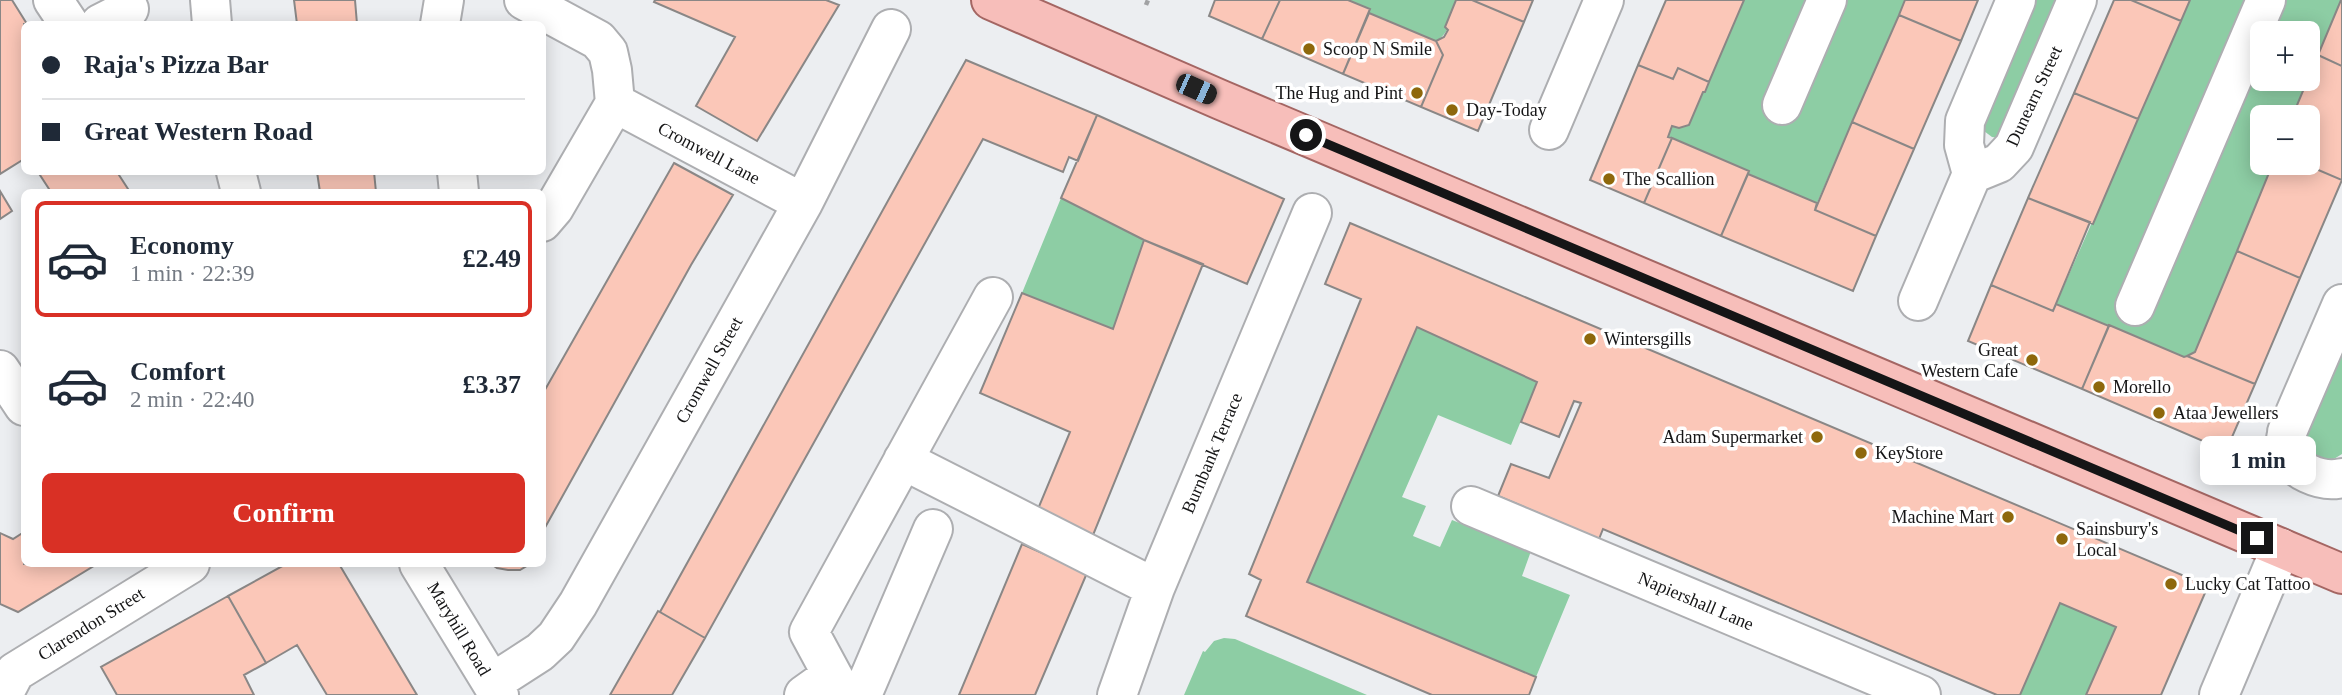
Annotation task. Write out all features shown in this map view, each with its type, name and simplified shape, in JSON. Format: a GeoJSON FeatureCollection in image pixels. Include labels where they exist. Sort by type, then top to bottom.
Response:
{"type":"FeatureCollection","features":[{"type":"Feature","properties":{"kind":"main road"},"geometry":{"type":"LineString","coordinates":[[991,0],[2342,574]]}},
{"type":"Feature","properties":{"kind":"street"},"geometry":{"type":"LineString","coordinates":[[53,0],[67,21]]}},
{"type":"Feature","properties":{"kind":"street"},"geometry":{"type":"LineString","coordinates":[[210,0],[212,21]]}},
{"type":"Feature","properties":{"kind":"street"},"geometry":{"type":"LineString","coordinates":[[440,21],[444,0]]}},
{"type":"Feature","properties":{"kind":"street"},"geometry":{"type":"LineString","coordinates":[[524,0],[598,40],[608,52],[615,103],[546,217]]}},
{"type":"Feature","properties":{"kind":"street"},"geometry":{"type":"LineString","coordinates":[[1549,131],[1604,0]]}},
{"type":"Feature","properties":{"kind":"street"},"geometry":{"type":"LineString","coordinates":[[1782,105],[1827,0]]}},
{"type":"Feature","properties":{"kind":"street"},"geometry":{"type":"LineString","coordinates":[[1918,301],[1972,174],[1964,145],[1965,121],[2016,0]]}},
{"type":"Feature","properties":{"kind":"street","name":"Dunearn Street"},"geometry":{"type":"LineString","coordinates":[[1972,174],[1999,163],[2014,147],[2077,0]]}},
{"type":"Feature","properties":{"kind":"street"},"geometry":{"type":"LineString","coordinates":[[2135,306],[2266,0]]}},
{"type":"Feature","properties":{"kind":"street","name":"Cromwell Street"},"geometry":{"type":"LineString","coordinates":[[495,689],[556,637],[578,604],[803,202],[891,29]]}},
{"type":"Feature","properties":{"kind":"street","name":"Cromwell Lane"},"geometry":{"type":"LineString","coordinates":[[615,103],[803,202]]}},
{"type":"Feature","properties":{"kind":"street","name":"Burnbank Terrace"},"geometry":{"type":"LineString","coordinates":[[1117,695],[1155,588],[1312,213]]}},
{"type":"Feature","properties":{"kind":"street"},"geometry":{"type":"LineString","coordinates":[[835,690],[809,632],[993,297]]}},
{"type":"Feature","properties":{"kind":"street"},"geometry":{"type":"LineString","coordinates":[[2342,304],[2287,432],[2285,447],[2290,459],[2300,469],[2326,479],[2342,478]]}},
{"type":"Feature","properties":{"kind":"street"},"geometry":{"type":"LineString","coordinates":[[0,370],[21,402]]}},
{"type":"Feature","properties":{"kind":"street"},"geometry":{"type":"LineString","coordinates":[[904,460],[1155,588]]}},
{"type":"Feature","properties":{"kind":"street","name":"Napiershall Lane"},"geometry":{"type":"LineString","coordinates":[[1471,506],[1921,695]]}},
{"type":"Feature","properties":{"kind":"street"},"geometry":{"type":"LineString","coordinates":[[835,690],[933,529]]}},
{"type":"Feature","properties":{"kind":"street"},"geometry":{"type":"LineString","coordinates":[[2219,695],[2281,548]]}},
{"type":"Feature","properties":{"kind":"street","name":"Clarendon Street"},"geometry":{"type":"LineString","coordinates":[[6,677],[185,567]]}},
{"type":"Feature","properties":{"kind":"street","name":"Maryhill Road"},"geometry":{"type":"LineString","coordinates":[[421,567],[495,689]]}},
{"type":"Feature","properties":{"kind":"green space"},"geometry":{"type":"Polygon","coordinates":[[[1348,0],[1456,0],[1448,28],[1436,41],[1369,13],[1370,9],[1348,0]]]}},
{"type":"Feature","properties":{"kind":"green space"},"geometry":{"type":"Polygon","coordinates":[[[1744,0],[1815,0],[1764,98],[1765,108],[1837,0],[1905,0],[1817,203],[1668,137],[1672,126],[1679,128],[1689,125],[1744,0]]]}},
{"type":"Feature","properties":{"kind":"green space"},"geometry":{"type":"Polygon","coordinates":[[[2033,0],[2068,0],[1999,138],[1992,137],[1984,131],[1983,117],[2033,0]]]}},
{"type":"Feature","properties":{"kind":"green space"},"geometry":{"type":"Polygon","coordinates":[[[2190,0],[2255,0],[2260,21],[2250,21],[2250,91],[2303,91],[2297,105],[2250,105],[2250,175],[2268,175],[2195,352],[2184,357],[2056,304],[2190,0]]]}},
{"type":"Feature","properties":{"kind":"green space"},"geometry":{"type":"Polygon","coordinates":[[[2278,0],[2341,0],[2320,50],[2320,21],[2268,21],[2278,0]]]}},
{"type":"Feature","properties":{"kind":"green space"},"geometry":{"type":"Polygon","coordinates":[[[1061,198],[1144,240],[1113,329],[1022,293],[1061,198]]]}},
{"type":"Feature","properties":{"kind":"green space"},"geometry":{"type":"Polygon","coordinates":[[[1417,327],[1537,382],[1511,445],[1438,415],[1402,497],[1426,506],[1413,536],[1440,547],[1452,520],[1531,551],[1522,576],[1570,595],[1536,677],[1307,582],[1417,327]]]}},
{"type":"Feature","properties":{"kind":"green space"},"geometry":{"type":"Polygon","coordinates":[[[2342,335],[2342,454],[2329,462],[2307,457],[2300,434],[2342,335]]]}},
{"type":"Feature","properties":{"kind":"green space"},"geometry":{"type":"Polygon","coordinates":[[[2060,603],[2116,627],[2086,695],[2020,695],[2060,603]]]}},
{"type":"Feature","properties":{"kind":"green space"},"geometry":{"type":"Polygon","coordinates":[[[1235,639],[1367,695],[1184,695],[1203,651],[1214,641],[1235,639]]]}},
{"type":"Feature","properties":{"kind":"building"},"geometry":{"type":"Polygon","coordinates":[[[0,0],[12,0],[25,21],[21,21],[21,161],[0,174],[0,0]]]}},
{"type":"Feature","properties":{"kind":"building"},"geometry":{"type":"Polygon","coordinates":[[[294,0],[355,0],[357,21],[297,21],[294,0]]]}},
{"type":"Feature","properties":{"kind":"building"},"geometry":{"type":"Polygon","coordinates":[[[826,0],[839,5],[757,141],[696,106],[735,37],[654,2],[826,0]]]}},
{"type":"Feature","properties":{"kind":"building"},"geometry":{"type":"Polygon","coordinates":[[[1215,0],[1280,0],[1262,39],[1209,16],[1215,0]]]}},
{"type":"Feature","properties":{"kind":"building"},"geometry":{"type":"Polygon","coordinates":[[[1280,0],[1348,0],[1370,9],[1343,74],[1262,39],[1280,0]]]}},
{"type":"Feature","properties":{"kind":"building"},"geometry":{"type":"Polygon","coordinates":[[[1456,0],[1472,0],[1524,22],[1478,131],[1421,107],[1443,55],[1436,41],[1444,37],[1448,30],[1445,27],[1456,0]]]}},
{"type":"Feature","properties":{"kind":"building"},"geometry":{"type":"Polygon","coordinates":[[[1472,0],[1533,0],[1524,22],[1472,0]]]}},
{"type":"Feature","properties":{"kind":"building"},"geometry":{"type":"Polygon","coordinates":[[[1666,0],[1744,0],[1709,82],[1678,68],[1673,79],[1638,65],[1666,0]]]}},
{"type":"Feature","properties":{"kind":"building"},"geometry":{"type":"Polygon","coordinates":[[[1905,0],[1978,0],[1961,41],[1899,15],[1905,0]]]}},
{"type":"Feature","properties":{"kind":"building"},"geometry":{"type":"Polygon","coordinates":[[[2114,0],[2131,0],[2181,21],[2138,119],[2074,93],[2114,0]]]}},
{"type":"Feature","properties":{"kind":"building"},"geometry":{"type":"Polygon","coordinates":[[[2131,0],[2190,0],[2181,21],[2131,0]]]}},
{"type":"Feature","properties":{"kind":"building"},"geometry":{"type":"Polygon","coordinates":[[[2342,0],[2342,66],[2320,56],[2342,0]]]}},
{"type":"Feature","properties":{"kind":"building"},"geometry":{"type":"Polygon","coordinates":[[[1369,13],[1436,41],[1443,55],[1421,107],[1343,74],[1369,13]]]}},
{"type":"Feature","properties":{"kind":"building"},"geometry":{"type":"Polygon","coordinates":[[[1899,15],[1961,41],[1914,149],[1852,122],[1899,15]]]}},
{"type":"Feature","properties":{"kind":"building"},"geometry":{"type":"Polygon","coordinates":[[[2320,56],[2342,66],[2342,180],[2320,171],[2320,105],[2297,105],[2303,91],[2320,91],[2320,56]]]}},
{"type":"Feature","properties":{"kind":"building"},"geometry":{"type":"Polygon","coordinates":[[[966,60],[1097,115],[1078,161],[1069,157],[1063,172],[983,139],[705,638],[660,612],[966,60]]]}},
{"type":"Feature","properties":{"kind":"building"},"geometry":{"type":"Polygon","coordinates":[[[1638,65],[1673,79],[1678,68],[1709,82],[1689,125],[1679,128],[1672,126],[1668,137],[1672,138],[1644,203],[1590,180],[1638,65]]]}},
{"type":"Feature","properties":{"kind":"building"},"geometry":{"type":"Polygon","coordinates":[[[2074,93],[2138,119],[2093,224],[2028,198],[2074,93]]]}},
{"type":"Feature","properties":{"kind":"building"},"geometry":{"type":"Polygon","coordinates":[[[1097,115],[1284,199],[1247,284],[1144,240],[1061,198],[1097,115]]]}},
{"type":"Feature","properties":{"kind":"building"},"geometry":{"type":"Polygon","coordinates":[[[1852,122],[1914,149],[1876,236],[1815,210],[1852,122]]]}},
{"type":"Feature","properties":{"kind":"building"},"geometry":{"type":"Polygon","coordinates":[[[1672,138],[1749,171],[1721,236],[1644,203],[1672,138]]]}},
{"type":"Feature","properties":{"kind":"building"},"geometry":{"type":"Polygon","coordinates":[[[674,163],[733,195],[691,265],[546,526],[546,388],[674,163]]]}},
{"type":"Feature","properties":{"kind":"building"},"geometry":{"type":"Polygon","coordinates":[[[2320,171],[2342,180],[2300,278],[2237,251],[2268,175],[2320,175],[2320,171]]]}},
{"type":"Feature","properties":{"kind":"building"},"geometry":{"type":"Polygon","coordinates":[[[1748,174],[1817,203],[1815,210],[1876,236],[1853,291],[1721,236],[1748,174]]]}},
{"type":"Feature","properties":{"kind":"building"},"geometry":{"type":"Polygon","coordinates":[[[40,175],[119,175],[128,189],[49,189],[40,175]]]}},
{"type":"Feature","properties":{"kind":"building"},"geometry":{"type":"Polygon","coordinates":[[[317,175],[374,175],[376,189],[320,189],[317,175]]]}},
{"type":"Feature","properties":{"kind":"building"},"geometry":{"type":"Polygon","coordinates":[[[0,191],[12,211],[0,219],[0,191]]]}},
{"type":"Feature","properties":{"kind":"building"},"geometry":{"type":"Polygon","coordinates":[[[2028,198],[2090,222],[2053,311],[1991,285],[2028,198]]]}},
{"type":"Feature","properties":{"kind":"building"},"geometry":{"type":"Polygon","coordinates":[[[1350,223],[2208,586],[2161,695],[2086,695],[2116,627],[2060,603],[2020,695],[1997,695],[1603,529],[1599,539],[1498,496],[1511,464],[1549,478],[1581,403],[1574,401],[1559,437],[1521,422],[1537,382],[1417,327],[1307,582],[1536,677],[1529,695],[1432,695],[1246,616],[1261,580],[1249,574],[1361,299],[1325,284],[1350,223]]]}},
{"type":"Feature","properties":{"kind":"building"},"geometry":{"type":"Polygon","coordinates":[[[1144,240],[1203,264],[1089,545],[1033,521],[1070,432],[980,393],[1022,293],[1113,329],[1144,240]]]}},
{"type":"Feature","properties":{"kind":"building"},"geometry":{"type":"Polygon","coordinates":[[[2237,251],[2300,278],[2255,384],[2187,356],[2195,352],[2237,251]]]}},
{"type":"Feature","properties":{"kind":"building"},"geometry":{"type":"Polygon","coordinates":[[[1991,285],[2053,311],[2056,304],[2109,326],[2082,389],[1968,341],[1991,285]]]}},
{"type":"Feature","properties":{"kind":"building"},"geometry":{"type":"Polygon","coordinates":[[[2109,325],[2255,384],[2226,451],[2082,389],[2109,325]]]}},
{"type":"Feature","properties":{"kind":"building"},"geometry":{"type":"Polygon","coordinates":[[[0,533],[13,539],[21,534],[21,567],[92,567],[18,612],[0,604],[0,533]]]}},
{"type":"Feature","properties":{"kind":"building"},"geometry":{"type":"Polygon","coordinates":[[[1022,544],[1087,573],[1035,695],[959,695],[1022,544]]]}},
{"type":"Feature","properties":{"kind":"building"},"geometry":{"type":"Polygon","coordinates":[[[281,567],[341,567],[417,695],[327,695],[297,645],[266,663],[228,596],[281,567]]]}},
{"type":"Feature","properties":{"kind":"building"},"geometry":{"type":"Polygon","coordinates":[[[496,567],[525,567],[520,570],[496,567]]]}},
{"type":"Feature","properties":{"kind":"building"},"geometry":{"type":"Polygon","coordinates":[[[228,596],[266,663],[244,675],[254,695],[117,695],[101,667],[228,596]]]}},
{"type":"Feature","properties":{"kind":"building"},"geometry":{"type":"Polygon","coordinates":[[[658,611],[705,638],[672,695],[610,695],[658,611]]]}},
{"type":"Feature","properties":{"kind":"place","name":"Scoop N Smile"},"geometry":{"type":"Point","coordinates":[1309,49]}},
{"type":"Feature","properties":{"kind":"place","name":"The Hug and Pint"},"geometry":{"type":"Point","coordinates":[1417,93]}},
{"type":"Feature","properties":{"kind":"place","name":"Day-Today"},"geometry":{"type":"Point","coordinates":[1452,110]}},
{"type":"Feature","properties":{"kind":"place","name":"The Scallion"},"geometry":{"type":"Point","coordinates":[1609,179]}},
{"type":"Feature","properties":{"kind":"place","name":"Wintersgills"},"geometry":{"type":"Point","coordinates":[1590,339]}},
{"type":"Feature","properties":{"kind":"place","name":"Great Western Cafe"},"geometry":{"type":"Point","coordinates":[2032,360]}},
{"type":"Feature","properties":{"kind":"place","name":"Morello"},"geometry":{"type":"Point","coordinates":[2099,387]}},
{"type":"Feature","properties":{"kind":"place","name":"Ataa Jewellers"},"geometry":{"type":"Point","coordinates":[2159,413]}},
{"type":"Feature","properties":{"kind":"place","name":"Adam Supermarket"},"geometry":{"type":"Point","coordinates":[1817,437]}},
{"type":"Feature","properties":{"kind":"place","name":"KeyStore"},"geometry":{"type":"Point","coordinates":[1861,453]}},
{"type":"Feature","properties":{"kind":"place","name":"Machine Mart"},"geometry":{"type":"Point","coordinates":[2008,517]}},
{"type":"Feature","properties":{"kind":"place","name":"Sainsbury's Local"},"geometry":{"type":"Point","coordinates":[2062,539]}},
{"type":"Feature","properties":{"kind":"place","name":"Lucky Cat Tattoo"},"geometry":{"type":"Point","coordinates":[2171,584]}},
{"type":"Feature","properties":{"kind":"route"},"geometry":{"type":"LineString","coordinates":[[1306,135],[2257,538]]}}]}
